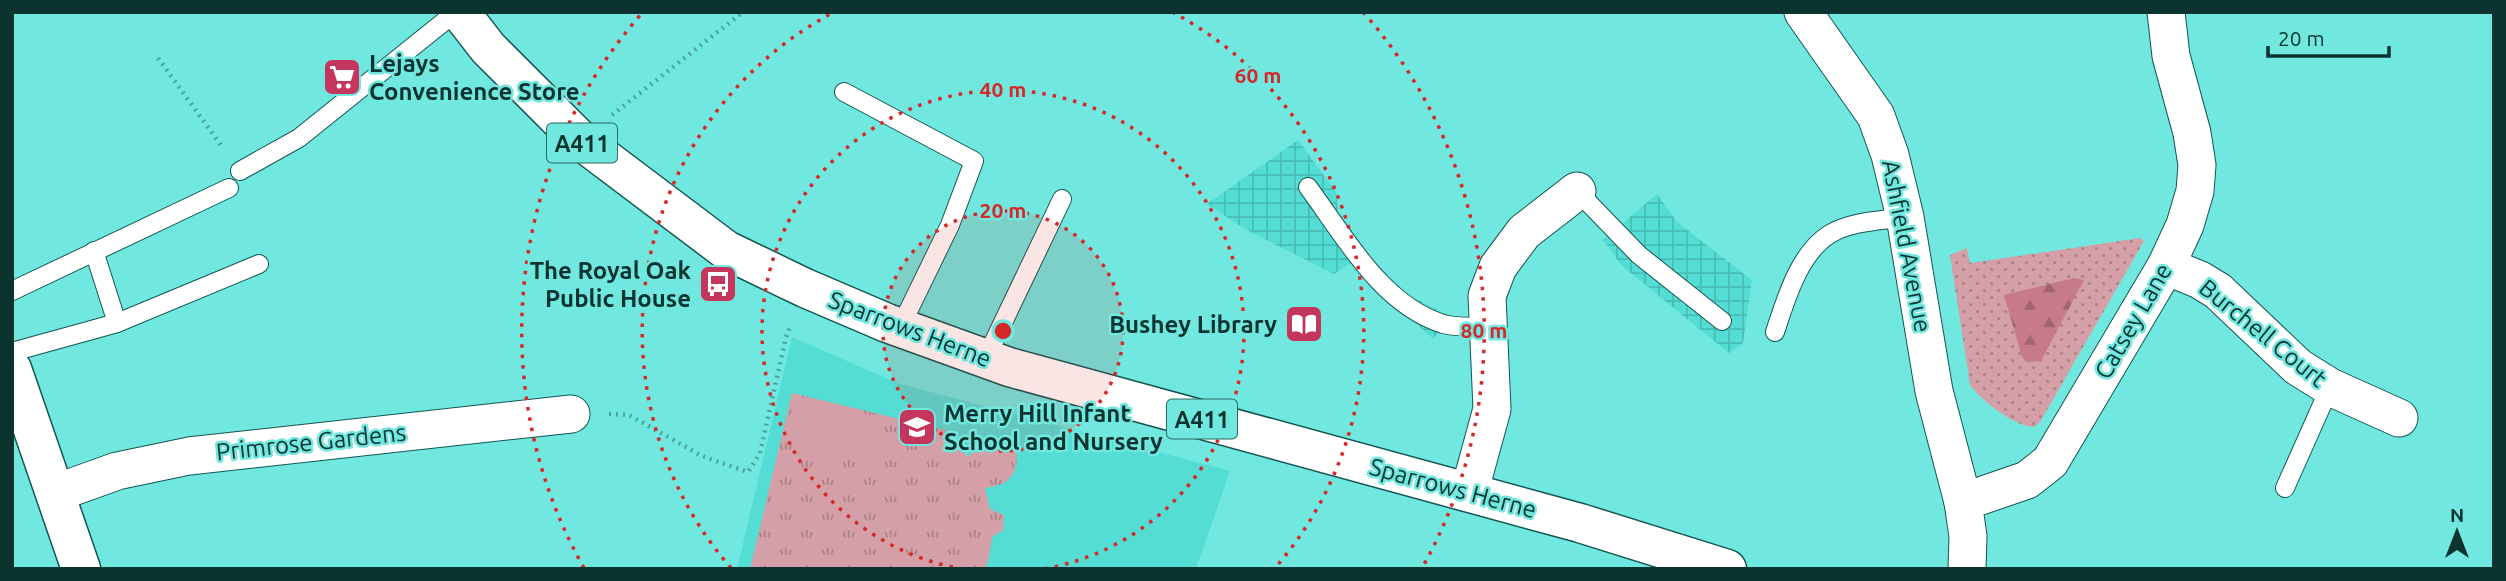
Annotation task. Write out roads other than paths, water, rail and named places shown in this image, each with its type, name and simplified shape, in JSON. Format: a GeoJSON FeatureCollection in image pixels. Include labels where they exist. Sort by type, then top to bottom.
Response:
{"type":"FeatureCollection","features":[{"type":"Feature","properties":{"kind":"main road","name":"Sparrows Herne"},"geometry":{"type":"LineString","coordinates":[[458,12],[488,48],[580,141],[726,250],[805,288],[900,328],[1009,367],[1469,493],[1688,562],[1727,569]]}},
{"type":"Feature","properties":{"kind":"main road"},"geometry":{"type":"LineString","coordinates":[[12,369],[81,569]]}},
{"type":"Feature","properties":{"kind":"street","name":"Ashfield Avenue"},"geometry":{"type":"LineString","coordinates":[[1802,12],[1876,116],[1890,155],[1905,217],[1934,391],[1963,502]]}},
{"type":"Feature","properties":{"kind":"street","name":"Catsey Lane"},"geometry":{"type":"LineString","coordinates":[[1963,502],[2027,480],[2050,462],[2166,266],[2185,225],[2195,191],[2197,165],[2192,133],[2171,56],[2166,12]]}},
{"type":"Feature","properties":{"kind":"street"},"geometry":{"type":"LineString","coordinates":[[1469,493],[1492,409],[1487,296],[1498,267],[1524,232],[1577,191]]}},
{"type":"Feature","properties":{"kind":"street","name":"Burchell Court"},"geometry":{"type":"LineString","coordinates":[[2166,266],[2200,280],[2218,291],[2298,367],[2330,387],[2399,418]]}},
{"type":"Feature","properties":{"kind":"street","name":"Primrose Gardens"},"geometry":{"type":"LineString","coordinates":[[56,493],[117,471],[189,456],[571,414]]}},
{"type":"Feature","properties":{"kind":"street"},"geometry":{"type":"LineString","coordinates":[[1963,502],[1968,536],[1967,569]]}},
{"type":"Feature","properties":{"kind":"lane"},"geometry":{"type":"LineString","coordinates":[[240,171],[299,138],[458,12]]}},
{"type":"Feature","properties":{"kind":"lane"},"geometry":{"type":"LineString","coordinates":[[844,92],[974,160],[950,225],[900,328]]}},
{"type":"Feature","properties":{"kind":"lane"},"geometry":{"type":"LineString","coordinates":[[1308,187],[1366,266],[1411,310],[1446,324],[1487,327]]}},
{"type":"Feature","properties":{"kind":"lane"},"geometry":{"type":"LineString","coordinates":[[12,291],[229,188]]}},
{"type":"Feature","properties":{"kind":"lane"},"geometry":{"type":"LineString","coordinates":[[1577,191],[1639,255],[1722,321]]}},
{"type":"Feature","properties":{"kind":"lane"},"geometry":{"type":"LineString","coordinates":[[986,358],[1062,199]]}},
{"type":"Feature","properties":{"kind":"lane"},"geometry":{"type":"LineString","coordinates":[[1774,332],[1794,277],[1817,246],[1831,233],[1851,225],[1905,217]]}},
{"type":"Feature","properties":{"kind":"lane"},"geometry":{"type":"LineString","coordinates":[[94,251],[117,323]]}},
{"type":"Feature","properties":{"kind":"lane"},"geometry":{"type":"LineString","coordinates":[[12,352],[117,323],[260,264]]}},
{"type":"Feature","properties":{"kind":"lane"},"geometry":{"type":"LineString","coordinates":[[2286,488],[2330,387]]}},
{"type":"Feature","properties":{"kind":"place","name":"Lejays Convenience Store"},"geometry":{"type":"Point","coordinates":[342,77]}},
{"type":"Feature","properties":{"kind":"place","name":"The Royal Oak Public House"},"geometry":{"type":"Point","coordinates":[718,284]}},
{"type":"Feature","properties":{"kind":"place","name":"Bushey Library"},"geometry":{"type":"Point","coordinates":[1304,324]}},
{"type":"Feature","properties":{"kind":"place","name":"Merry Hill Infant School and Nursery"},"geometry":{"type":"Point","coordinates":[917,427]}}]}
